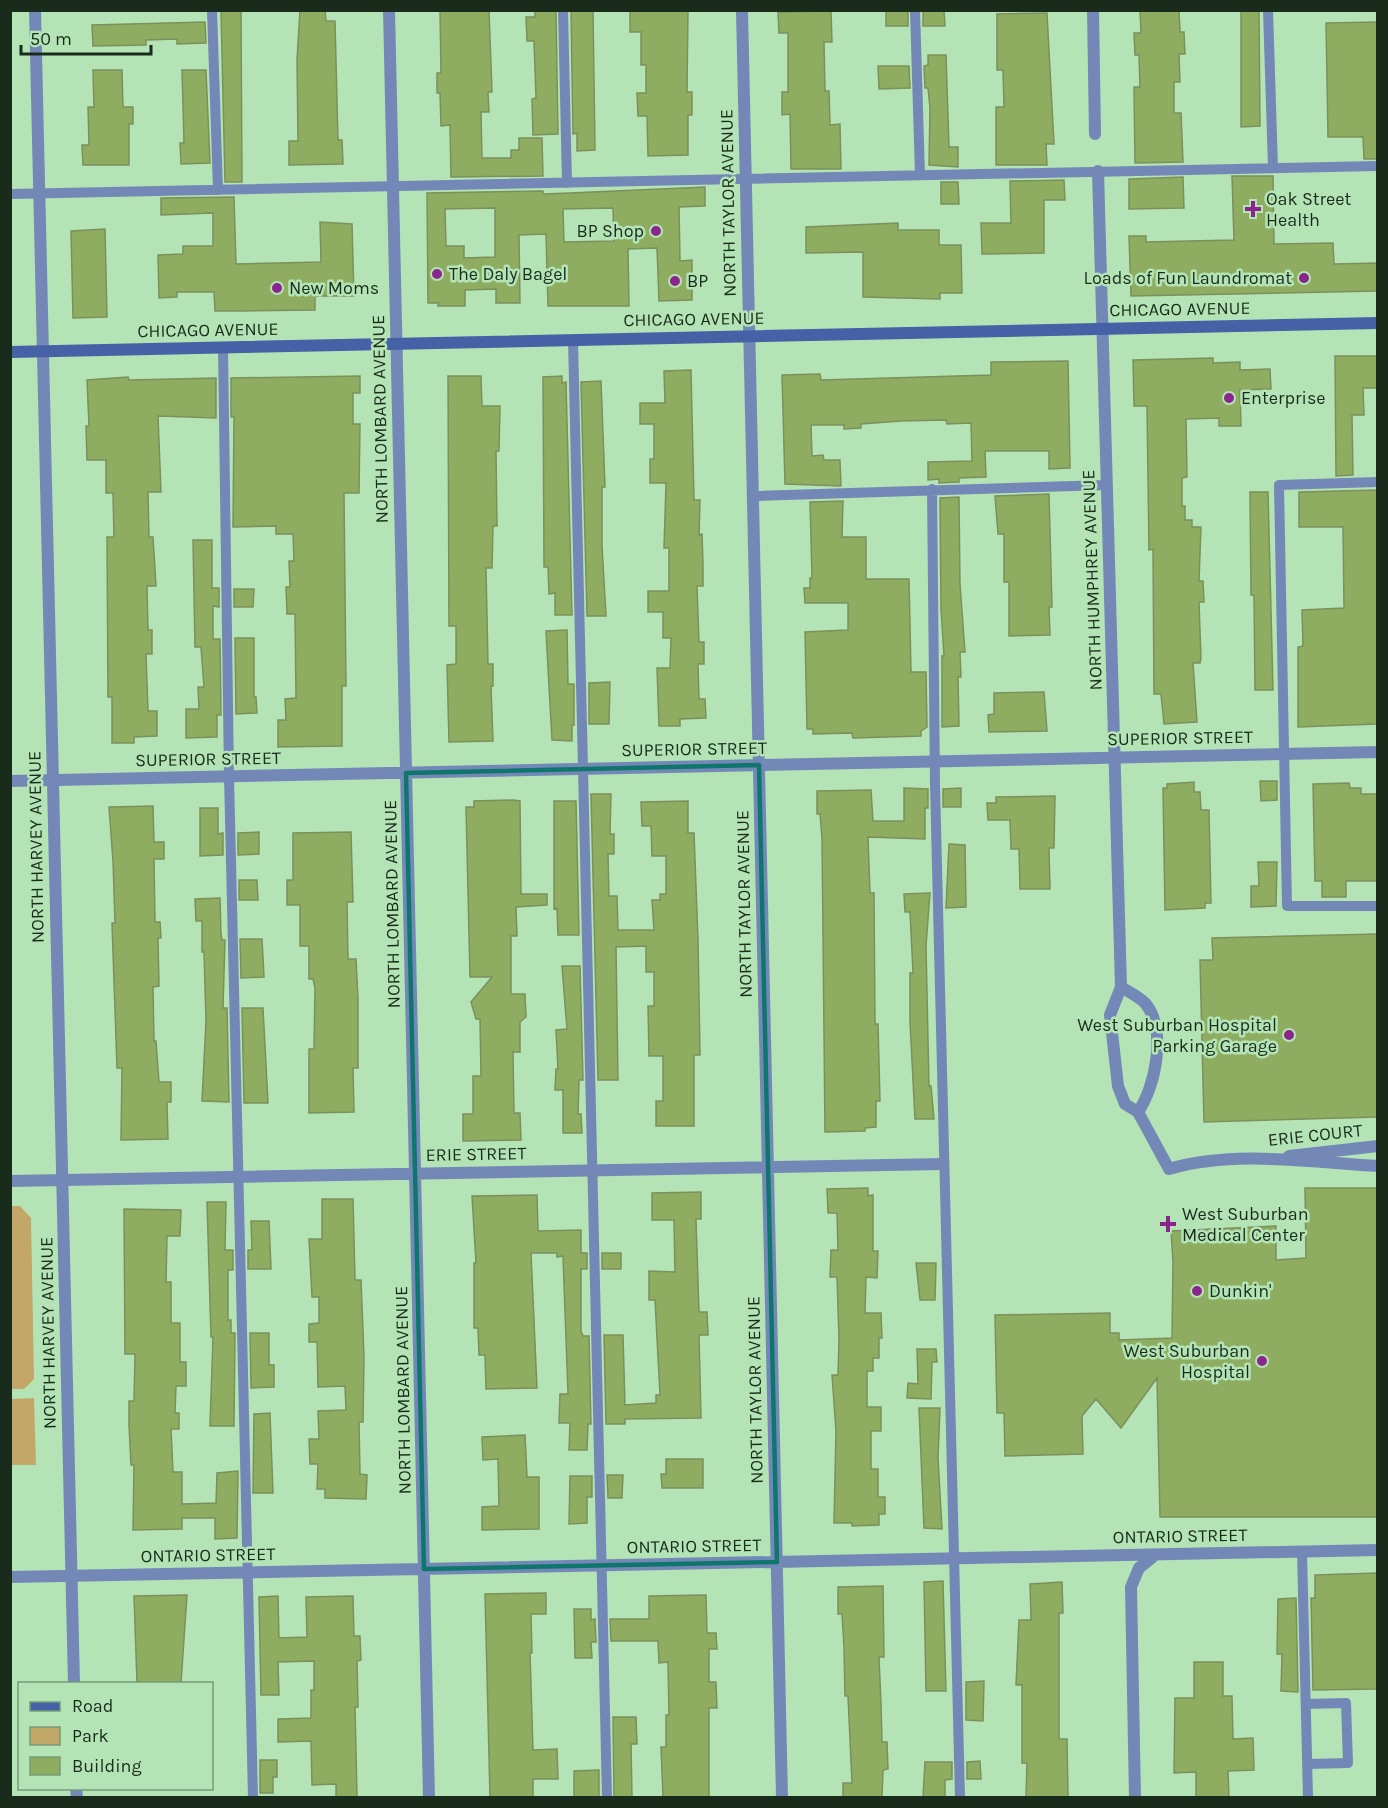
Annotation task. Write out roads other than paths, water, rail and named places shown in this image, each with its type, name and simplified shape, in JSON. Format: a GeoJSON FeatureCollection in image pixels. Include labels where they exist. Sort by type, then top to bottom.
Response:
{"type":"FeatureCollection","features":[{"type":"Feature","properties":{"kind":"main road","name":"CHICAGO AVENUE"},"geometry":{"type":"LineString","coordinates":[[10,352],[1377,323]]}},
{"type":"Feature","properties":{"kind":"street","name":"NORTH HARVEY AVENUE"},"geometry":{"type":"LineString","coordinates":[[36,10],[74,1682]]}},
{"type":"Feature","properties":{"kind":"street","name":"NORTH LOMBARD AVENUE"},"geometry":{"type":"LineString","coordinates":[[389,10],[429,1797]]}},
{"type":"Feature","properties":{"kind":"street","name":"NORTH TAYLOR AVENUE"},"geometry":{"type":"LineString","coordinates":[[742,10],[782,1797]]}},
{"type":"Feature","properties":{"kind":"street"},"geometry":{"type":"LineString","coordinates":[[1093,10],[1095,134]]}},
{"type":"Feature","properties":{"kind":"street","name":"NORTH HUMPHREY AVENUE"},"geometry":{"type":"LineString","coordinates":[[1098,171],[1121,987],[1110,1015],[1112,1051],[1118,1086],[1125,1104],[1138,1112],[1169,1169]]}},
{"type":"Feature","properties":{"kind":"street","name":"SUPERIOR STREET"},"geometry":{"type":"LineString","coordinates":[[10,781],[1377,752]]}},
{"type":"Feature","properties":{"kind":"street"},"geometry":{"type":"LineString","coordinates":[[1121,987],[1145,1003],[1155,1022],[1156,1059],[1153,1083],[1148,1098],[1138,1112]]}},
{"type":"Feature","properties":{"kind":"street","name":"ERIE COURT"},"geometry":{"type":"LineString","coordinates":[[1257,1160],[1377,1146]]}},
{"type":"Feature","properties":{"kind":"street","name":"ERIE COURT"},"geometry":{"type":"LineString","coordinates":[[1169,1169],[1210,1160],[1377,1166]]}},
{"type":"Feature","properties":{"kind":"street","name":"ERIE STREET"},"geometry":{"type":"LineString","coordinates":[[10,1180],[943,1164]]}},
{"type":"Feature","properties":{"kind":"street","name":"ONTARIO STREET"},"geometry":{"type":"LineString","coordinates":[[10,1577],[1377,1550]]}},
{"type":"Feature","properties":{"kind":"street"},"geometry":{"type":"LineString","coordinates":[[1136,1797],[1131,1587],[1139,1568],[1155,1555]]}},
{"type":"Feature","properties":{"kind":"lane"},"geometry":{"type":"LineString","coordinates":[[212,10],[218,190]]}},
{"type":"Feature","properties":{"kind":"lane"},"geometry":{"type":"LineString","coordinates":[[563,10],[567,183]]}},
{"type":"Feature","properties":{"kind":"lane"},"geometry":{"type":"LineString","coordinates":[[915,10],[920,175]]}},
{"type":"Feature","properties":{"kind":"lane"},"geometry":{"type":"LineString","coordinates":[[1268,10],[1273,168]]}},
{"type":"Feature","properties":{"kind":"lane"},"geometry":{"type":"LineString","coordinates":[[10,194],[1377,166]]}},
{"type":"Feature","properties":{"kind":"lane"},"geometry":{"type":"LineString","coordinates":[[573,340],[607,1797]]}},
{"type":"Feature","properties":{"kind":"lane"},"geometry":{"type":"LineString","coordinates":[[223,347],[229,776],[253,1797]]}},
{"type":"Feature","properties":{"kind":"lane"},"geometry":{"type":"LineString","coordinates":[[1377,482],[1279,485],[1287,906],[1377,906]]}},
{"type":"Feature","properties":{"kind":"lane"},"geometry":{"type":"LineString","coordinates":[[753,496],[1107,485]]}},
{"type":"Feature","properties":{"kind":"lane"},"geometry":{"type":"LineString","coordinates":[[932,489],[934,762],[960,1797]]}},
{"type":"Feature","properties":{"kind":"lane"},"geometry":{"type":"LineString","coordinates":[[1302,1552],[1308,1797]]}},
{"type":"Feature","properties":{"kind":"lane"},"geometry":{"type":"LineString","coordinates":[[1306,1704],[1346,1703],[1348,1763],[1307,1764]]}},
{"type":"Feature","properties":{"kind":"place","name":"Oak Street Health"},"geometry":{"type":"Point","coordinates":[1253,209]}},
{"type":"Feature","properties":{"kind":"place","name":"BP Shop"},"geometry":{"type":"Point","coordinates":[656,231]}},
{"type":"Feature","properties":{"kind":"place","name":"The Daly Bagel"},"geometry":{"type":"Point","coordinates":[437,274]}},
{"type":"Feature","properties":{"kind":"place","name":"Loads of Fun Laundromat"},"geometry":{"type":"Point","coordinates":[1304,278]}},
{"type":"Feature","properties":{"kind":"place","name":"BP"},"geometry":{"type":"Point","coordinates":[675,281]}},
{"type":"Feature","properties":{"kind":"place","name":"New Moms"},"geometry":{"type":"Point","coordinates":[277,288]}},
{"type":"Feature","properties":{"kind":"place","name":"Enterprise"},"geometry":{"type":"Point","coordinates":[1229,398]}},
{"type":"Feature","properties":{"kind":"place","name":"West Suburban Hospital Parking Garage"},"geometry":{"type":"Point","coordinates":[1289,1035]}},
{"type":"Feature","properties":{"kind":"place","name":"West Suburban Medical Center"},"geometry":{"type":"Point","coordinates":[1168,1224]}},
{"type":"Feature","properties":{"kind":"place","name":"Dunkin'"},"geometry":{"type":"Point","coordinates":[1197,1291]}},
{"type":"Feature","properties":{"kind":"place","name":"West Suburban Hospital"},"geometry":{"type":"Point","coordinates":[1262,1361]}}]}
